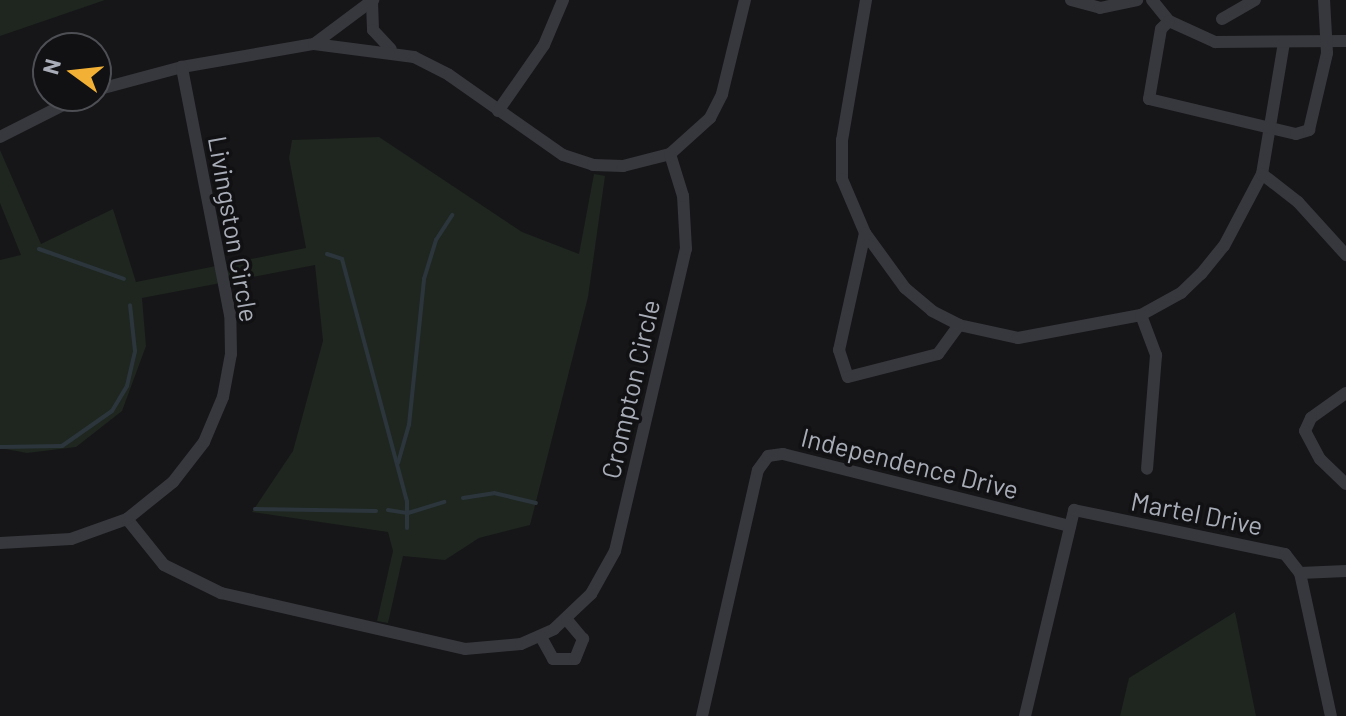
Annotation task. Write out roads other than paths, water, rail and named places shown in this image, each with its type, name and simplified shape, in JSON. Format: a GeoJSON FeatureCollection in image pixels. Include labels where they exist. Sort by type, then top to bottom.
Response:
{"type":"FeatureCollection","features":[{"type":"Feature","properties":{"kind":"street"},"geometry":{"type":"LineString","coordinates":[[372,0],[373,30],[393,51]]}},
{"type":"Feature","properties":{"kind":"street"},"geometry":{"type":"LineString","coordinates":[[314,44],[372,0]]}},
{"type":"Feature","properties":{"kind":"street"},"geometry":{"type":"LineString","coordinates":[[498,111],[544,45],[563,0]]}},
{"type":"Feature","properties":{"kind":"street"},"geometry":{"type":"LineString","coordinates":[[112,86],[182,67],[314,44],[393,51],[449,75],[563,155],[593,165],[623,166],[670,154],[698,132],[722,94],[745,0]]}},
{"type":"Feature","properties":{"kind":"street"},"geometry":{"type":"LineString","coordinates":[[866,0],[842,140],[842,179],[865,233],[905,288],[932,311],[959,325],[1018,338],[1141,315],[1181,293],[1201,274],[1224,246],[1262,174],[1284,43]]}},
{"type":"Feature","properties":{"kind":"street"},"geometry":{"type":"LineString","coordinates":[[1071,0],[1100,8],[1137,0]]}},
{"type":"Feature","properties":{"kind":"street"},"geometry":{"type":"LineString","coordinates":[[1152,0],[1169,21],[1215,42],[1346,41]]}},
{"type":"Feature","properties":{"kind":"street"},"geometry":{"type":"LineString","coordinates":[[1222,19],[1255,0]]}},
{"type":"Feature","properties":{"kind":"street"},"geometry":{"type":"LineString","coordinates":[[1169,21],[1161,29],[1149,99],[1296,134],[1309,130],[1327,41],[1324,0]]}},
{"type":"Feature","properties":{"kind":"street","name":"Livingston Circle"},"geometry":{"type":"LineString","coordinates":[[0,543],[71,539],[127,519],[173,482],[204,442],[230,369],[227,295],[182,67]]}},
{"type":"Feature","properties":{"kind":"street"},"geometry":{"type":"LineString","coordinates":[[0,137],[49,112]]}},
{"type":"Feature","properties":{"kind":"street","name":"Crompton Circle"},"geometry":{"type":"LineString","coordinates":[[127,519],[164,565],[221,593],[465,649],[499,649],[541,637],[567,620],[591,594],[615,551],[686,249],[683,196],[670,154]]}},
{"type":"Feature","properties":{"kind":"street"},"geometry":{"type":"LineString","coordinates":[[1262,174],[1298,202],[1346,255]]}},
{"type":"Feature","properties":{"kind":"street"},"geometry":{"type":"LineString","coordinates":[[865,233],[840,340],[848,377],[938,354],[959,325]]}},
{"type":"Feature","properties":{"kind":"street"},"geometry":{"type":"LineString","coordinates":[[1141,315],[1156,355],[1147,469]]}},
{"type":"Feature","properties":{"kind":"street"},"geometry":{"type":"LineString","coordinates":[[1346,393],[1311,418],[1305,431],[1320,459],[1346,484]]}},
{"type":"Feature","properties":{"kind":"street","name":"Independence Drive"},"geometry":{"type":"LineString","coordinates":[[702,716],[758,470],[768,456],[783,454],[1070,526]]}},
{"type":"Feature","properties":{"kind":"street","name":"Martel Drive"},"geometry":{"type":"LineString","coordinates":[[1070,526],[1074,510],[1265,546],[1285,554],[1300,573]]}},
{"type":"Feature","properties":{"kind":"street"},"geometry":{"type":"LineString","coordinates":[[1025,716],[1070,526]]}},
{"type":"Feature","properties":{"kind":"street"},"geometry":{"type":"LineString","coordinates":[[1331,716],[1300,573],[1346,571]]}},
{"type":"Feature","properties":{"kind":"street"},"geometry":{"type":"LineString","coordinates":[[541,637],[553,659],[575,659],[583,639],[567,620]]}},
{"type":"Feature","properties":{"kind":"waterway"},"geometry":{"type":"LineString","coordinates":[[398,463],[409,425],[424,279],[436,240],[452,215]]}},
{"type":"Feature","properties":{"kind":"waterway"},"geometry":{"type":"LineString","coordinates":[[39,249],[124,279]]}},
{"type":"Feature","properties":{"kind":"waterway"},"geometry":{"type":"LineString","coordinates":[[327,254],[342,259],[407,501],[407,528]]}},
{"type":"Feature","properties":{"kind":"waterway"},"geometry":{"type":"LineString","coordinates":[[0,447],[62,446],[112,411],[127,386],[135,351],[130,305]]}},
{"type":"Feature","properties":{"kind":"waterway"},"geometry":{"type":"LineString","coordinates":[[463,498],[494,493],[536,503]]}},
{"type":"Feature","properties":{"kind":"waterway"},"geometry":{"type":"LineString","coordinates":[[388,510],[408,513],[444,502]]}},
{"type":"Feature","properties":{"kind":"waterway"},"geometry":{"type":"LineString","coordinates":[[255,509],[376,511]]}}]}
